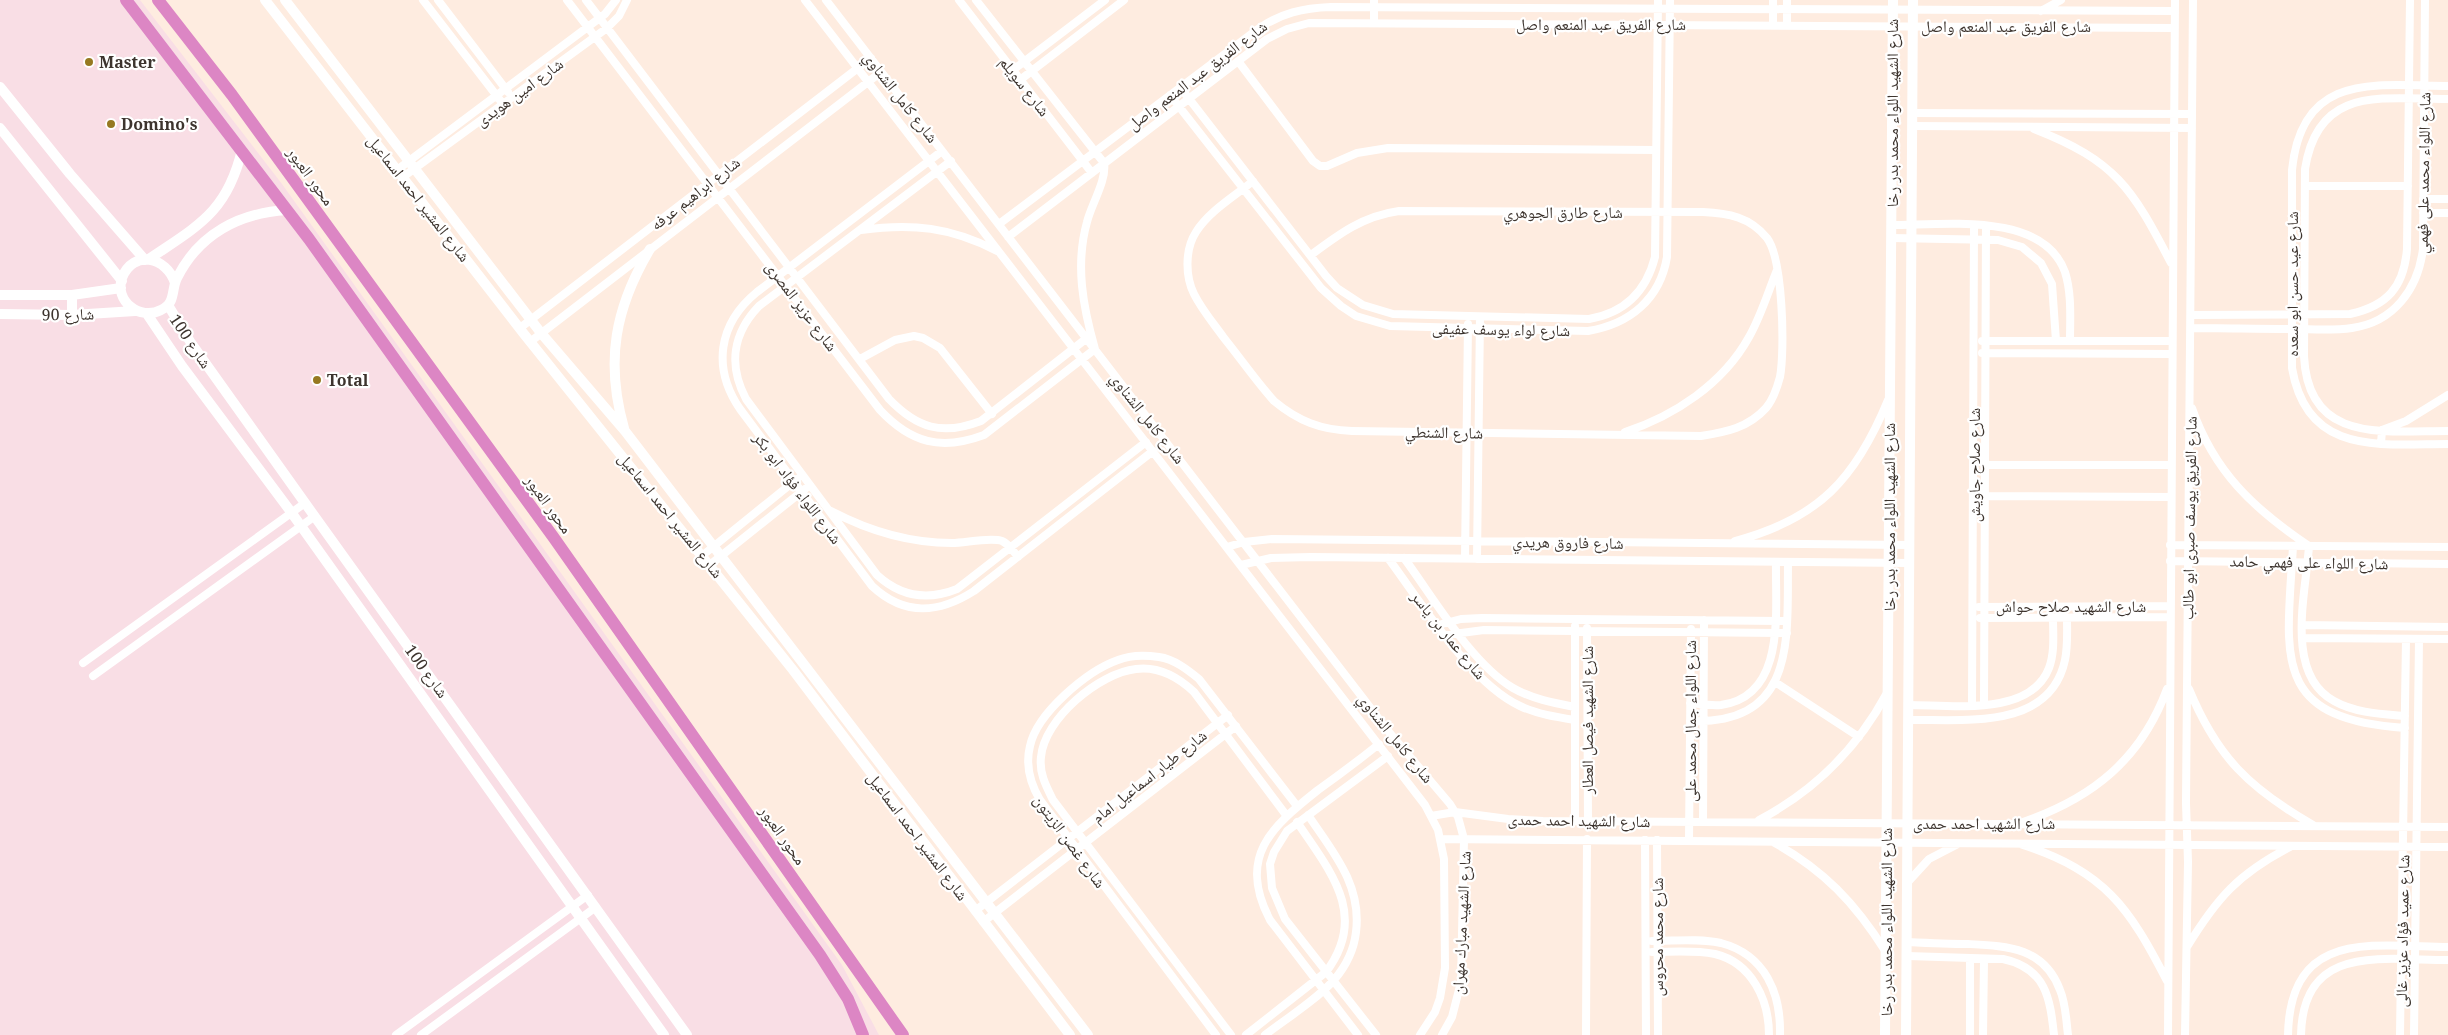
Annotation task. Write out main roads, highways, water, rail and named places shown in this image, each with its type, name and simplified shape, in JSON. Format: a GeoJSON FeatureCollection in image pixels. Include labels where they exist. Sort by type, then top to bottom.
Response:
{"type":"FeatureCollection","features":[{"type":"Feature","properties":{"kind":"highway"},"geometry":{"type":"LineString","coordinates":[[126,0],[287,210],[820,954],[848,999],[863,1035]]}},
{"type":"Feature","properties":{"kind":"highway","name":"محور العبور"},"geometry":{"type":"LineString","coordinates":[[158,0],[232,95],[548,530],[903,1035]]}},
{"type":"Feature","properties":{"kind":"highway"},"geometry":{"type":"LineString","coordinates":[[891,1020],[895,1035]]}},
{"type":"Feature","properties":{"kind":"place","name":"Master"},"geometry":{"type":"Point","coordinates":[89,62]}},
{"type":"Feature","properties":{"kind":"place","name":"Domino's"},"geometry":{"type":"Point","coordinates":[111,124]}},
{"type":"Feature","properties":{"kind":"place","name":"Total"},"geometry":{"type":"Point","coordinates":[317,380]}}]}
